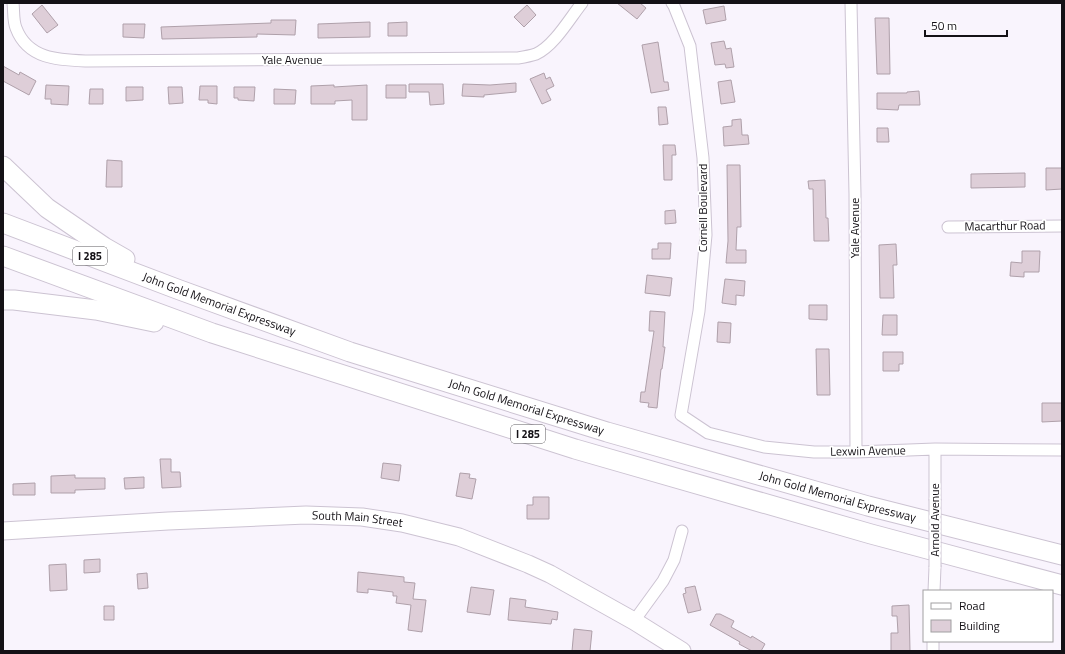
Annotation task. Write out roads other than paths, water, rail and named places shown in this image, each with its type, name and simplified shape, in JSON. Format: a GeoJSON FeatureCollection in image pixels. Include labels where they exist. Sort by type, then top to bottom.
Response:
{"type":"FeatureCollection","features":[{"type":"Feature","properties":{"kind":"highway"},"geometry":{"type":"LineString","coordinates":[[3,166],[47,208],[104,247],[177,289]]}},
{"type":"Feature","properties":{"kind":"highway","name":"John Gold Memorial Expressway"},"geometry":{"type":"LineString","coordinates":[[3,223],[177,289],[350,352],[607,432],[868,506],[1062,555]]}},
{"type":"Feature","properties":{"kind":"highway","name":"John Gold Memorial Expressway"},"geometry":{"type":"LineString","coordinates":[[3,256],[212,334],[575,449],[871,534],[1062,585]]}},
{"type":"Feature","properties":{"kind":"highway"},"geometry":{"type":"LineString","coordinates":[[3,300],[96,310],[212,334]]}},
{"type":"Feature","properties":{"kind":"main road","name":"South Main Street"},"geometry":{"type":"LineString","coordinates":[[3,531],[168,521],[306,515],[362,517],[395,522],[459,537],[528,564],[550,574],[634,621],[682,651]]}},
{"type":"Feature","properties":{"kind":"street","name":"Yale Avenue"},"geometry":{"type":"LineString","coordinates":[[13,3],[16,28],[24,41],[35,51],[48,58],[58,60],[88,61],[518,58],[537,54],[546,48],[582,3]]}},
{"type":"Feature","properties":{"kind":"street","name":"Cornell Boulevard"},"geometry":{"type":"LineString","coordinates":[[672,3],[690,46],[703,158],[706,235],[699,311],[681,415]]}},
{"type":"Feature","properties":{"kind":"street","name":"Yale Avenue"},"geometry":{"type":"LineString","coordinates":[[851,3],[855,194],[856,452]]}},
{"type":"Feature","properties":{"kind":"street","name":"Macarthur Road"},"geometry":{"type":"LineString","coordinates":[[948,227],[1062,226]]}},
{"type":"Feature","properties":{"kind":"street","name":"Lexwin Avenue"},"geometry":{"type":"LineString","coordinates":[[681,415],[708,432],[764,447],[814,452],[935,449],[1062,450]]}},
{"type":"Feature","properties":{"kind":"street","name":"Arnold Avenue"},"geometry":{"type":"LineString","coordinates":[[934,590],[935,449]]}},
{"type":"Feature","properties":{"kind":"street"},"geometry":{"type":"LineString","coordinates":[[634,621],[674,560],[682,531]]}}]}
